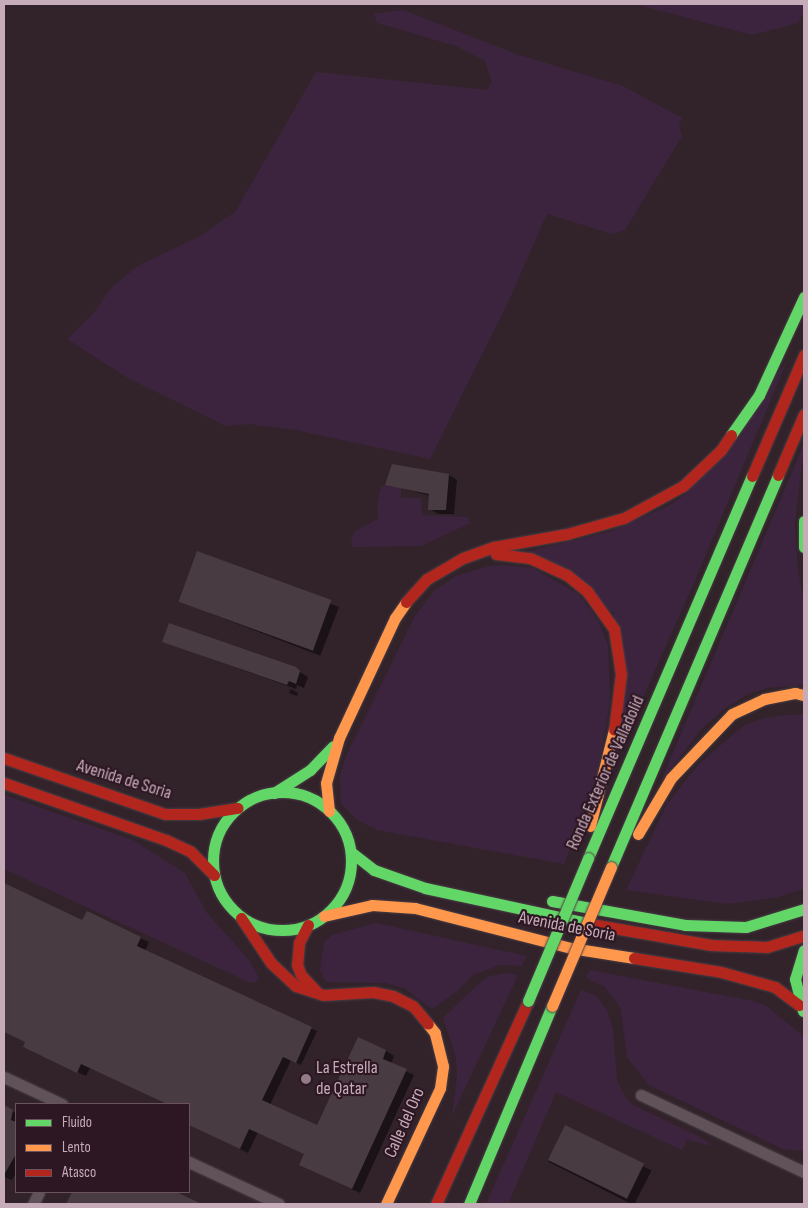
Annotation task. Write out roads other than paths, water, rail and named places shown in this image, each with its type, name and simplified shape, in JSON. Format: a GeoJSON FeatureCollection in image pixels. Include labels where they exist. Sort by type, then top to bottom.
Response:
{"type":"FeatureCollection","features":[{"type":"Feature","properties":{"kind":"main road"},"geometry":{"type":"LineString","coordinates":[[329,811],[326,783],[339,738],[395,618],[427,578],[463,558],[494,547],[567,534],[624,518],[683,486],[721,450],[759,395],[804,297]]}},
{"type":"Feature","properties":{"kind":"main road","name":"Ronda Exterior de Valladolid"},"geometry":{"type":"LineString","coordinates":[[436,1204],[528,1002],[804,355]]}},
{"type":"Feature","properties":{"kind":"main road"},"geometry":{"type":"LineString","coordinates":[[469,1204],[804,414]]}},
{"type":"Feature","properties":{"kind":"main road"},"geometry":{"type":"LineString","coordinates":[[804,521],[804,547]]}},
{"type":"Feature","properties":{"kind":"main road"},"geometry":{"type":"LineString","coordinates":[[463,558],[505,554],[548,565],[588,591],[614,629],[622,674],[613,742],[587,836],[588,858]]}},
{"type":"Feature","properties":{"kind":"main road"},"geometry":{"type":"LineString","coordinates":[[611,866],[631,846],[671,778],[732,714],[764,699],[795,693],[804,695]]}},
{"type":"Feature","properties":{"kind":"main road"},"geometry":{"type":"LineString","coordinates":[[214,875],[213,853],[218,834],[238,808],[255,798],[274,793],[318,764],[339,738]]}},
{"type":"Feature","properties":{"kind":"main road","name":"Avenida de Soria"},"geometry":{"type":"LineString","coordinates":[[4,758],[166,814],[199,814],[238,808]]}},
{"type":"Feature","properties":{"kind":"main road"},"geometry":{"type":"LineString","coordinates":[[4,783],[166,840],[190,851],[214,875],[227,904],[241,918],[269,930],[292,930],[308,925],[324,916],[346,888],[351,852],[347,836],[329,811],[307,797],[274,793]]}},
{"type":"Feature","properties":{"kind":"main road","name":"Avenida de Soria"},"geometry":{"type":"LineString","coordinates":[[351,852],[374,870],[425,888],[575,921],[711,945],[767,947],[804,936]]}},
{"type":"Feature","properties":{"kind":"main road"},"geometry":{"type":"LineString","coordinates":[[425,888],[524,896]]}},
{"type":"Feature","properties":{"kind":"main road"},"geometry":{"type":"LineString","coordinates":[[542,900],[694,926],[746,927],[781,919],[804,909]]}},
{"type":"Feature","properties":{"kind":"main road","name":"Avenida de Soria"},"geometry":{"type":"LineString","coordinates":[[324,916],[372,905],[415,908],[571,948],[721,972],[775,987],[802,1010]]}},
{"type":"Feature","properties":{"kind":"main road","name":"Calle del Oro"},"geometry":{"type":"LineString","coordinates":[[241,918],[270,963],[287,980],[307,992],[323,995],[373,992],[403,1000],[426,1021],[442,1053],[442,1076],[435,1104],[386,1204]]}},
{"type":"Feature","properties":{"kind":"main road"},"geometry":{"type":"LineString","coordinates":[[308,925],[299,942],[297,965],[301,976],[323,995]]}},
{"type":"Feature","properties":{"kind":"main road"},"geometry":{"type":"LineString","coordinates":[[802,1010],[795,979],[804,950]]}},
{"type":"Feature","properties":{"kind":"street"},"geometry":{"type":"LineString","coordinates":[[4,1077],[60,1103]]}},
{"type":"Feature","properties":{"kind":"street"},"geometry":{"type":"LineString","coordinates":[[641,1095],[804,1172]]}},
{"type":"Feature","properties":{"kind":"street"},"geometry":{"type":"LineString","coordinates":[[190,1162],[278,1204]]}},
{"type":"Feature","properties":{"kind":"place","name":"La Estrella de Qatar"},"geometry":{"type":"Point","coordinates":[306,1079]}}]}
